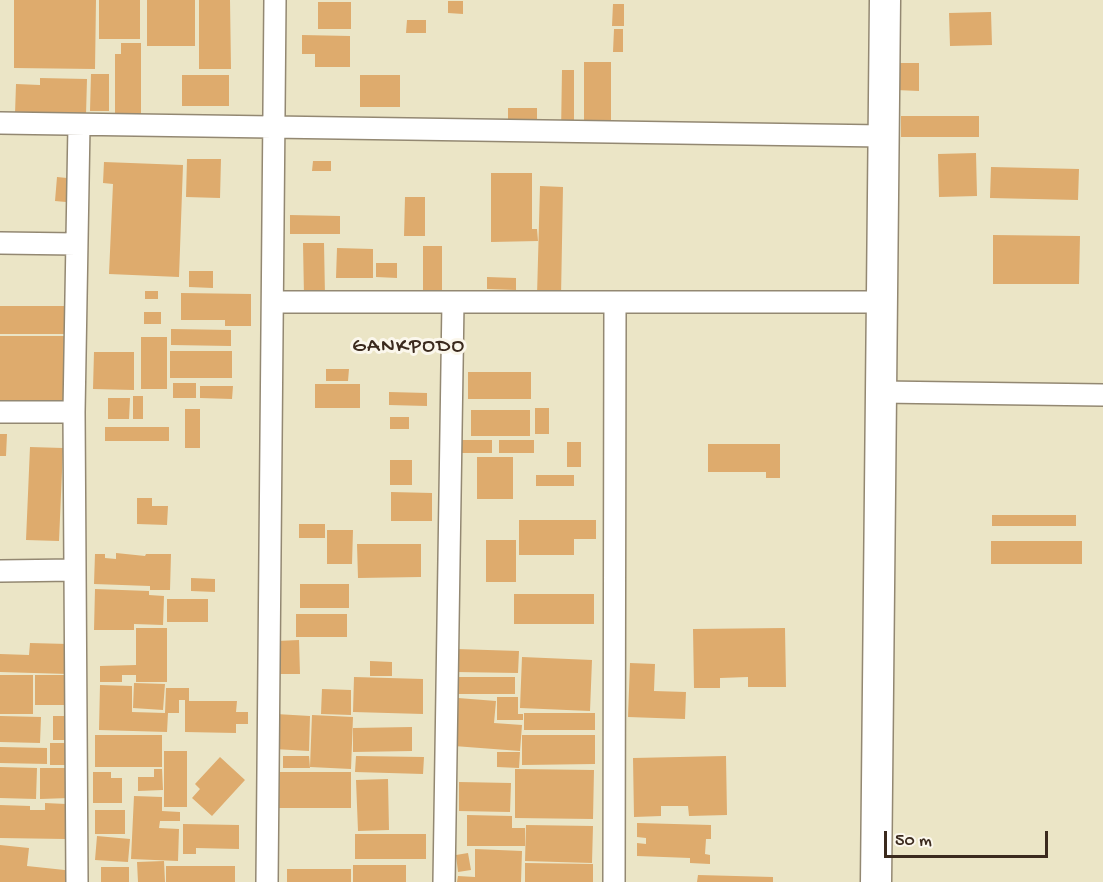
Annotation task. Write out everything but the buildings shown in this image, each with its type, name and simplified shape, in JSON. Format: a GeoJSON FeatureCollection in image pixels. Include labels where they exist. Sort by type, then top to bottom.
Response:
{"type":"FeatureCollection","features":[{"type":"Feature","properties":{"kind":"street"},"geometry":{"type":"LineString","coordinates":[[267,882],[275,0]]}},
{"type":"Feature","properties":{"kind":"street"},"geometry":{"type":"LineString","coordinates":[[876,882],[885,0]]}},
{"type":"Feature","properties":{"kind":"street"},"geometry":{"type":"LineString","coordinates":[[0,123],[883,136]]}},
{"type":"Feature","properties":{"kind":"street"},"geometry":{"type":"LineString","coordinates":[[77,882],[74,412],[79,125]]}},
{"type":"Feature","properties":{"kind":"street"},"geometry":{"type":"LineString","coordinates":[[0,243],[76,244]]}},
{"type":"Feature","properties":{"kind":"street"},"geometry":{"type":"LineString","coordinates":[[273,302],[881,302]]}},
{"type":"Feature","properties":{"kind":"street"},"geometry":{"type":"LineString","coordinates":[[444,882],[453,302]]}},
{"type":"Feature","properties":{"kind":"street"},"geometry":{"type":"LineString","coordinates":[[614,882],[615,302]]}},
{"type":"Feature","properties":{"kind":"street"},"geometry":{"type":"LineString","coordinates":[[881,392],[1103,395]]}},
{"type":"Feature","properties":{"kind":"street"},"geometry":{"type":"LineString","coordinates":[[0,412],[74,412]]}},
{"type":"Feature","properties":{"kind":"street"},"geometry":{"type":"LineString","coordinates":[[0,571],[74,570]]}},
{"type":"Feature","properties":{"kind":"district","name":"GANKPODO"},"geometry":{"type":"Point","coordinates":[409,348]}}]}
